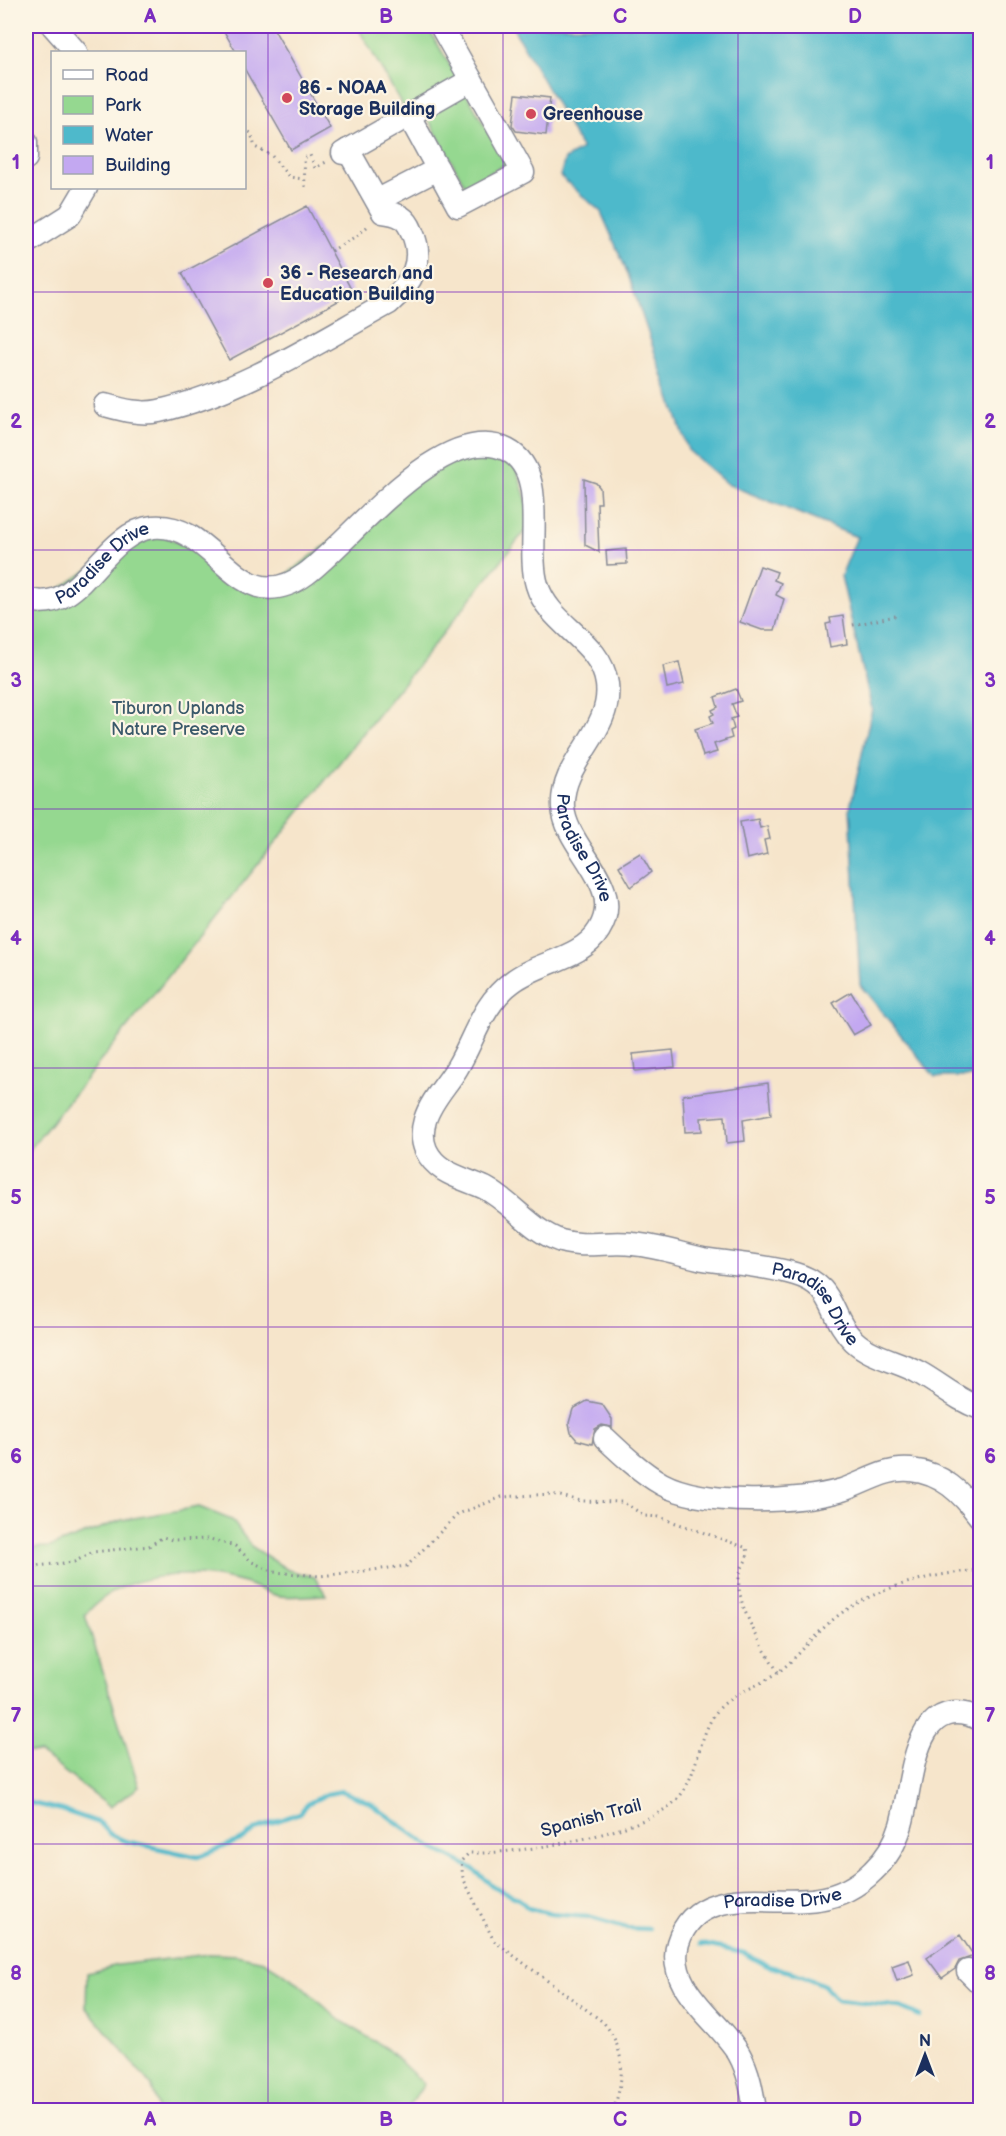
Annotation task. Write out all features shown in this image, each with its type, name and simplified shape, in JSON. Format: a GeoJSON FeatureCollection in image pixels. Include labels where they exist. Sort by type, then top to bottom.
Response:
{"type":"FeatureCollection","features":[{"type":"Feature","properties":{"kind":"street"},"geometry":{"type":"LineString","coordinates":[[53,26],[77,51]]}},
{"type":"Feature","properties":{"kind":"street"},"geometry":{"type":"LineString","coordinates":[[409,116],[458,206],[523,172],[441,26]]}},
{"type":"Feature","properties":{"kind":"street"},"geometry":{"type":"LineString","coordinates":[[105,405],[132,412],[158,411],[246,381],[389,303],[406,288],[417,264],[418,247],[407,221],[397,213],[380,206],[345,151],[471,80]]}},
{"type":"Feature","properties":{"kind":"street"},"geometry":{"type":"LineString","coordinates":[[26,142],[26,158]]}},
{"type":"Feature","properties":{"kind":"street"},"geometry":{"type":"LineString","coordinates":[[380,206],[438,169]]}},
{"type":"Feature","properties":{"kind":"street"},"geometry":{"type":"LineString","coordinates":[[26,243],[70,215],[85,189]]}},
{"type":"Feature","properties":{"kind":"street","name":"Paradise Drive"},"geometry":{"type":"LineString","coordinates":[[26,599],[47,602],[65,595],[125,538],[141,530],[159,527],[176,530],[193,538],[235,574],[251,584],[268,588],[284,586],[309,572],[408,479],[429,464],[460,451],[480,447],[504,449],[517,457],[526,471],[532,488],[533,564],[541,596],[555,618],[598,660],[607,685],[604,714],[567,781],[563,805],[569,828],[603,887],[605,916],[600,929],[585,944],[520,975],[493,999],[462,1060],[427,1115],[423,1135],[425,1149],[439,1167],[496,1194],[537,1228],[560,1241],[579,1244],[636,1244],[706,1259],[782,1271],[807,1278],[825,1291],[844,1329],[862,1347],[913,1369],[958,1398],[981,1408]]}},
{"type":"Feature","properties":{"kind":"street"},"geometry":{"type":"LineString","coordinates":[[605,1438],[636,1466],[663,1484],[691,1495],[744,1499],[806,1498],[842,1490],[896,1470],[912,1470],[938,1476],[963,1495],[981,1517]]}},
{"type":"Feature","properties":{"kind":"street","name":"Paradise Drive"},"geometry":{"type":"LineString","coordinates":[[755,2110],[749,2080],[739,2054],[682,1981],[676,1957],[682,1933],[693,1919],[719,1904],[746,1899],[816,1900],[839,1894],[861,1882],[875,1869],[895,1842],[904,1815],[915,1755],[924,1733],[934,1722],[946,1716],[960,1714],[981,1719]]}},
{"type":"Feature","properties":{"kind":"path"},"geometry":{"type":"LineString","coordinates":[[246,130],[251,133],[255,147],[271,155],[289,177],[304,179]]}},
{"type":"Feature","properties":{"kind":"path"},"geometry":{"type":"LineString","coordinates":[[305,187],[304,158],[310,155],[315,168],[345,151]]}},
{"type":"Feature","properties":{"kind":"path"},"geometry":{"type":"LineString","coordinates":[[331,251],[358,235],[380,206]]}},
{"type":"Feature","properties":{"kind":"path"},"geometry":{"type":"LineString","coordinates":[[853,625],[900,615]]}},
{"type":"Feature","properties":{"kind":"path"},"geometry":{"type":"LineString","coordinates":[[26,1567],[74,1562],[93,1552],[149,1546],[163,1537],[172,1540],[210,1539],[235,1546],[252,1562],[274,1572],[320,1576],[407,1566],[458,1514],[502,1497],[552,1494],[581,1501],[622,1502],[645,1516],[659,1517],[747,1548],[749,1555],[739,1578],[740,1589],[755,1632],[778,1672]]}},
{"type":"Feature","properties":{"kind":"path","name":"Spanish Trail"},"geometry":{"type":"LineString","coordinates":[[613,2110],[620,2091],[621,2061],[616,2037],[603,2022],[494,1941],[463,1878],[461,1861],[469,1853],[492,1854],[563,1843],[653,1816],[680,1797],[695,1768],[709,1725],[724,1703],[778,1672],[843,1612],[894,1587],[944,1573],[981,1570]]}},
{"type":"Feature","properties":{"kind":"green space"},"geometry":{"type":"Polygon","coordinates":[[[357,26],[427,26],[458,79],[405,110],[357,26]]]}},
{"type":"Feature","properties":{"kind":"green space"},"geometry":{"type":"Polygon","coordinates":[[[465,91],[506,164],[466,187],[425,113],[465,91]]]}},
{"type":"Feature","properties":{"kind":"green space","name":"Tiburon Uplands Nature Preserve"},"geometry":{"type":"Polygon","coordinates":[[[511,452],[533,521],[26,1154],[26,599],[39,603],[150,528],[268,588],[449,455],[511,452]]]}},
{"type":"Feature","properties":{"kind":"green space"},"geometry":{"type":"Polygon","coordinates":[[[199,1507],[232,1520],[251,1546],[288,1570],[315,1577],[326,1595],[281,1596],[223,1578],[180,1575],[138,1582],[118,1589],[100,1600],[85,1615],[139,1787],[110,1807],[40,1753],[26,1752],[26,1548],[50,1547],[122,1520],[199,1507]]]}},
{"type":"Feature","properties":{"kind":"green space"},"geometry":{"type":"Polygon","coordinates":[[[210,1954],[236,1955],[264,1961],[299,1983],[337,2018],[387,2049],[424,2084],[407,2110],[158,2110],[152,2086],[86,2007],[87,1973],[118,1965],[210,1954]]]}},
{"type":"Feature","properties":{"kind":"water"},"geometry":{"type":"Polygon","coordinates":[[[512,26],[980,26],[980,1077],[935,1077],[860,985],[850,808],[872,709],[841,576],[857,537],[727,484],[688,450],[628,274],[601,212],[560,176],[565,159],[582,149],[512,26]]]}},
{"type":"Feature","properties":{"kind":"building","name":"86 - NOAA Storage Building"},"geometry":{"type":"Polygon","coordinates":[[[221,26],[272,26],[330,128],[291,150],[246,71],[246,51],[235,51],[221,26]]]}},
{"type":"Feature","properties":{"kind":"building","name":"Greenhouse"},"geometry":{"type":"Polygon","coordinates":[[[516,94],[550,98],[546,135],[516,131],[512,125],[516,94]]]}},
{"type":"Feature","properties":{"kind":"building","name":"36 - Research and Education Building"},"geometry":{"type":"Polygon","coordinates":[[[307,206],[353,293],[229,360],[182,273],[307,206]]]}},
{"type":"Feature","properties":{"kind":"building"},"geometry":{"type":"Polygon","coordinates":[[[584,479],[596,483],[600,488],[601,503],[597,503],[599,552],[585,545],[584,479]]]}},
{"type":"Feature","properties":{"kind":"building"},"geometry":{"type":"Polygon","coordinates":[[[626,549],[627,564],[607,565],[606,551],[626,549]]]}},
{"type":"Feature","properties":{"kind":"building"},"geometry":{"type":"Polygon","coordinates":[[[760,566],[777,572],[774,580],[781,583],[776,595],[784,599],[775,630],[762,630],[740,622],[760,566]]]}},
{"type":"Feature","properties":{"kind":"building"},"geometry":{"type":"Polygon","coordinates":[[[843,616],[847,644],[830,647],[826,624],[831,623],[830,618],[843,616]]]}},
{"type":"Feature","properties":{"kind":"building"},"geometry":{"type":"Polygon","coordinates":[[[679,662],[684,684],[667,688],[663,666],[679,662]]]}},
{"type":"Feature","properties":{"kind":"building"},"geometry":{"type":"Polygon","coordinates":[[[736,689],[741,701],[732,704],[737,717],[731,719],[734,729],[730,731],[732,738],[714,744],[717,752],[703,756],[695,729],[713,723],[710,716],[714,714],[712,710],[718,707],[715,697],[736,689]]]}},
{"type":"Feature","properties":{"kind":"building"},"geometry":{"type":"Polygon","coordinates":[[[758,819],[760,828],[767,826],[770,839],[764,840],[767,854],[747,859],[740,822],[758,819]]]}},
{"type":"Feature","properties":{"kind":"building"},"geometry":{"type":"Polygon","coordinates":[[[640,853],[651,872],[631,887],[619,866],[640,853]]]}},
{"type":"Feature","properties":{"kind":"building"},"geometry":{"type":"Polygon","coordinates":[[[851,992],[871,1025],[853,1035],[833,1003],[851,992]]]}},
{"type":"Feature","properties":{"kind":"building"},"geometry":{"type":"Polygon","coordinates":[[[673,1050],[675,1067],[635,1071],[633,1054],[673,1050]]]}},
{"type":"Feature","properties":{"kind":"building"},"geometry":{"type":"Polygon","coordinates":[[[768,1083],[771,1115],[743,1120],[745,1141],[727,1143],[725,1116],[701,1118],[702,1131],[685,1132],[683,1095],[768,1083]]]}},
{"type":"Feature","properties":{"kind":"building"},"geometry":{"type":"Polygon","coordinates":[[[587,1401],[602,1404],[612,1419],[612,1427],[602,1425],[595,1429],[592,1444],[577,1440],[571,1433],[569,1423],[573,1409],[587,1401]]]}},
{"type":"Feature","properties":{"kind":"building"},"geometry":{"type":"Polygon","coordinates":[[[960,1935],[974,1956],[959,1961],[955,1969],[942,1978],[927,1958],[960,1935]]]}},
{"type":"Feature","properties":{"kind":"building"},"geometry":{"type":"Polygon","coordinates":[[[909,1960],[914,1975],[897,1981],[892,1966],[909,1960]]]}},
{"type":"Feature","properties":{"kind":"waterway"},"geometry":{"type":"LineString","coordinates":[[26,1802],[62,1810],[100,1823],[110,1834],[125,1841],[198,1857],[243,1839],[256,1829],[299,1813],[309,1803],[327,1794],[342,1791],[370,1803],[429,1846],[472,1868],[495,1888],[519,1899],[528,1908],[551,1914],[588,1917],[626,1928],[649,1929]]}},
{"type":"Feature","properties":{"kind":"waterway"},"geometry":{"type":"LineString","coordinates":[[701,1944],[744,1953],[768,1966],[795,1973],[824,1985],[837,2000],[900,2007],[920,2016]]}},
{"type":"Feature","properties":{"kind":"place","name":"86 - NOAA Storage Building"},"geometry":{"type":"Point","coordinates":[287,98]}},
{"type":"Feature","properties":{"kind":"place","name":"Greenhouse"},"geometry":{"type":"Point","coordinates":[531,114]}},
{"type":"Feature","properties":{"kind":"place","name":"36 - Research and Education Building"},"geometry":{"type":"Point","coordinates":[268,283]}}]}
